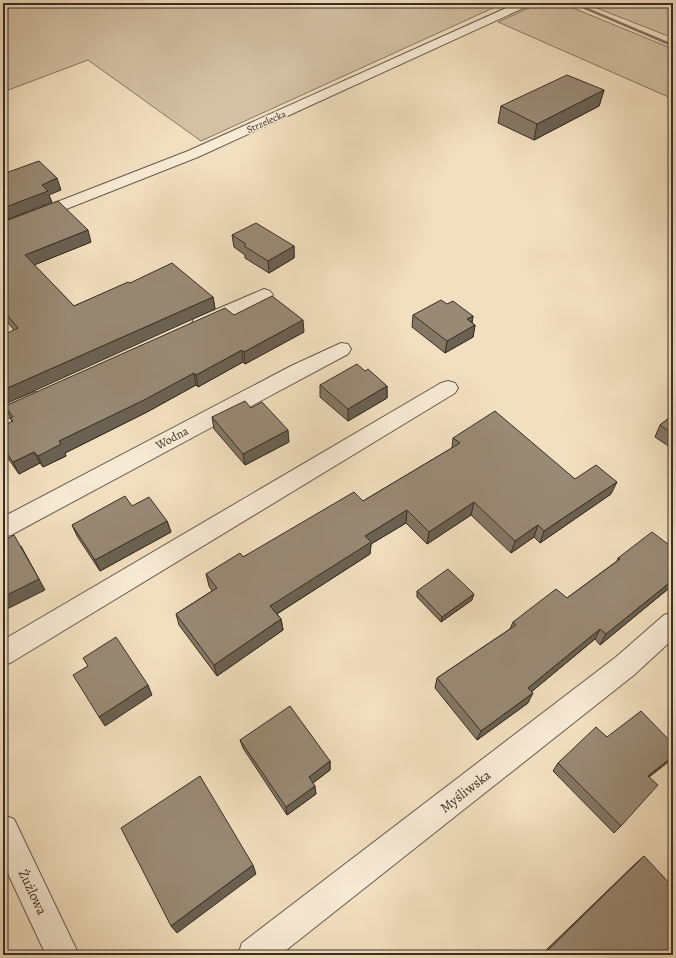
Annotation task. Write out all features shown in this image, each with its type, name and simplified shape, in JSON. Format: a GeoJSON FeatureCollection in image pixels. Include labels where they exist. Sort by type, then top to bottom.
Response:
{"type":"FeatureCollection","features":[{"type":"Feature","properties":{"kind":"street","name":"Strzelecka"},"geometry":{"type":"LineString","coordinates":[[3,230],[193,154],[526,3]]}},
{"type":"Feature","properties":{"kind":"street"},"geometry":{"type":"LineString","coordinates":[[184,331],[264,295]]}},
{"type":"Feature","properties":{"kind":"street","name":"Wodna"},"geometry":{"type":"LineString","coordinates":[[3,528],[341,349]]}},
{"type":"Feature","properties":{"kind":"street"},"geometry":{"type":"LineString","coordinates":[[3,654],[448,388]]}},
{"type":"Feature","properties":{"kind":"street"},"geometry":{"type":"LineString","coordinates":[[3,413],[54,390]]}},
{"type":"Feature","properties":{"kind":"street","name":"Myśliwska"},"geometry":{"type":"LineString","coordinates":[[254,955],[625,666],[673,623]]}},
{"type":"Feature","properties":{"kind":"street","name":"Żużlowa"},"geometry":{"type":"LineString","coordinates":[[4,833],[62,955]]}},
{"type":"Feature","properties":{"kind":"shaded area"},"geometry":{"type":"Polygon","coordinates":[[[3,3],[504,3],[201,141],[88,60],[3,92],[3,3]]]}},
{"type":"Feature","properties":{"kind":"shaded area"},"geometry":{"type":"Polygon","coordinates":[[[540,3],[561,3],[673,49],[673,99],[498,22],[540,3]]]}},
{"type":"Feature","properties":{"kind":"shaded area"},"geometry":{"type":"Polygon","coordinates":[[[584,3],[673,3],[673,38],[584,3]]]}},
{"type":"Feature","properties":{"kind":"building"},"geometry":{"type":"Polygon","coordinates":[[[567,75],[604,90],[537,124],[501,106],[567,75]]]}},
{"type":"Feature","properties":{"kind":"building"},"geometry":{"type":"Polygon","coordinates":[[[39,161],[57,178],[42,185],[48,191],[3,208],[3,174],[39,161]]]}},
{"type":"Feature","properties":{"kind":"building"},"geometry":{"type":"Polygon","coordinates":[[[58,201],[88,230],[25,255],[74,306],[128,282],[130,283],[172,263],[213,297],[3,390],[3,335],[18,328],[3,310],[3,222],[58,201]]]}},
{"type":"Feature","properties":{"kind":"building"},"geometry":{"type":"Polygon","coordinates":[[[256,223],[294,246],[268,261],[244,246],[246,244],[232,235],[256,223]]]}},
{"type":"Feature","properties":{"kind":"building"},"geometry":{"type":"Polygon","coordinates":[[[272,296],[303,320],[244,352],[242,350],[196,375],[194,373],[144,400],[59,441],[61,444],[38,456],[34,452],[13,462],[3,448],[3,426],[13,421],[10,418],[13,417],[5,406],[225,308],[234,315],[272,296]]]}},
{"type":"Feature","properties":{"kind":"building"},"geometry":{"type":"Polygon","coordinates":[[[441,300],[447,304],[453,301],[473,316],[467,319],[475,325],[447,341],[413,315],[441,300]]]}},
{"type":"Feature","properties":{"kind":"building"},"geometry":{"type":"Polygon","coordinates":[[[357,364],[365,371],[368,369],[387,386],[348,409],[320,385],[357,364]]]}},
{"type":"Feature","properties":{"kind":"building"},"geometry":{"type":"Polygon","coordinates":[[[245,401],[251,408],[262,402],[288,430],[243,454],[212,417],[245,401]]]}},
{"type":"Feature","properties":{"kind":"building"},"geometry":{"type":"Polygon","coordinates":[[[495,411],[575,479],[596,465],[617,482],[544,531],[538,525],[515,541],[474,502],[429,532],[407,510],[365,536],[371,542],[270,606],[281,619],[214,665],[176,614],[217,588],[206,574],[240,553],[243,557],[354,492],[363,501],[460,443],[453,438],[495,411]]]}},
{"type":"Feature","properties":{"kind":"building"},"geometry":{"type":"Polygon","coordinates":[[[673,415],[673,434],[660,425],[673,415]]]}},
{"type":"Feature","properties":{"kind":"building"},"geometry":{"type":"Polygon","coordinates":[[[125,496],[132,506],[149,497],[167,521],[95,560],[72,525],[125,496]]]}},
{"type":"Feature","properties":{"kind":"building"},"geometry":{"type":"Polygon","coordinates":[[[652,532],[673,548],[673,580],[606,634],[600,629],[528,688],[533,693],[481,731],[437,678],[516,625],[513,622],[556,589],[567,598],[620,559],[618,558],[652,532]]]}},
{"type":"Feature","properties":{"kind":"building"},"geometry":{"type":"Polygon","coordinates":[[[14,535],[39,579],[3,597],[3,541],[14,535]]]}},
{"type":"Feature","properties":{"kind":"building"},"geometry":{"type":"Polygon","coordinates":[[[448,569],[474,594],[442,617],[417,591],[448,569]]]}},
{"type":"Feature","properties":{"kind":"building"},"geometry":{"type":"Polygon","coordinates":[[[116,637],[148,685],[99,717],[73,675],[88,666],[83,658],[116,637]]]}},
{"type":"Feature","properties":{"kind":"building"},"geometry":{"type":"Polygon","coordinates":[[[290,706],[330,761],[309,777],[315,786],[286,807],[240,740],[290,706]]]}},
{"type":"Feature","properties":{"kind":"building"},"geometry":{"type":"Polygon","coordinates":[[[641,711],[673,744],[673,756],[648,776],[658,785],[621,826],[558,763],[596,727],[607,737],[641,711]]]}},
{"type":"Feature","properties":{"kind":"building"},"geometry":{"type":"Polygon","coordinates":[[[200,776],[253,865],[171,926],[121,828],[200,776]]]}},
{"type":"Feature","properties":{"kind":"building"},"geometry":{"type":"Polygon","coordinates":[[[644,856],[673,887],[673,955],[543,955],[644,856]]]}},
{"type":"Feature","properties":{"kind":"waterway"},"geometry":{"type":"LineString","coordinates":[[572,3],[673,46]]}}]}
